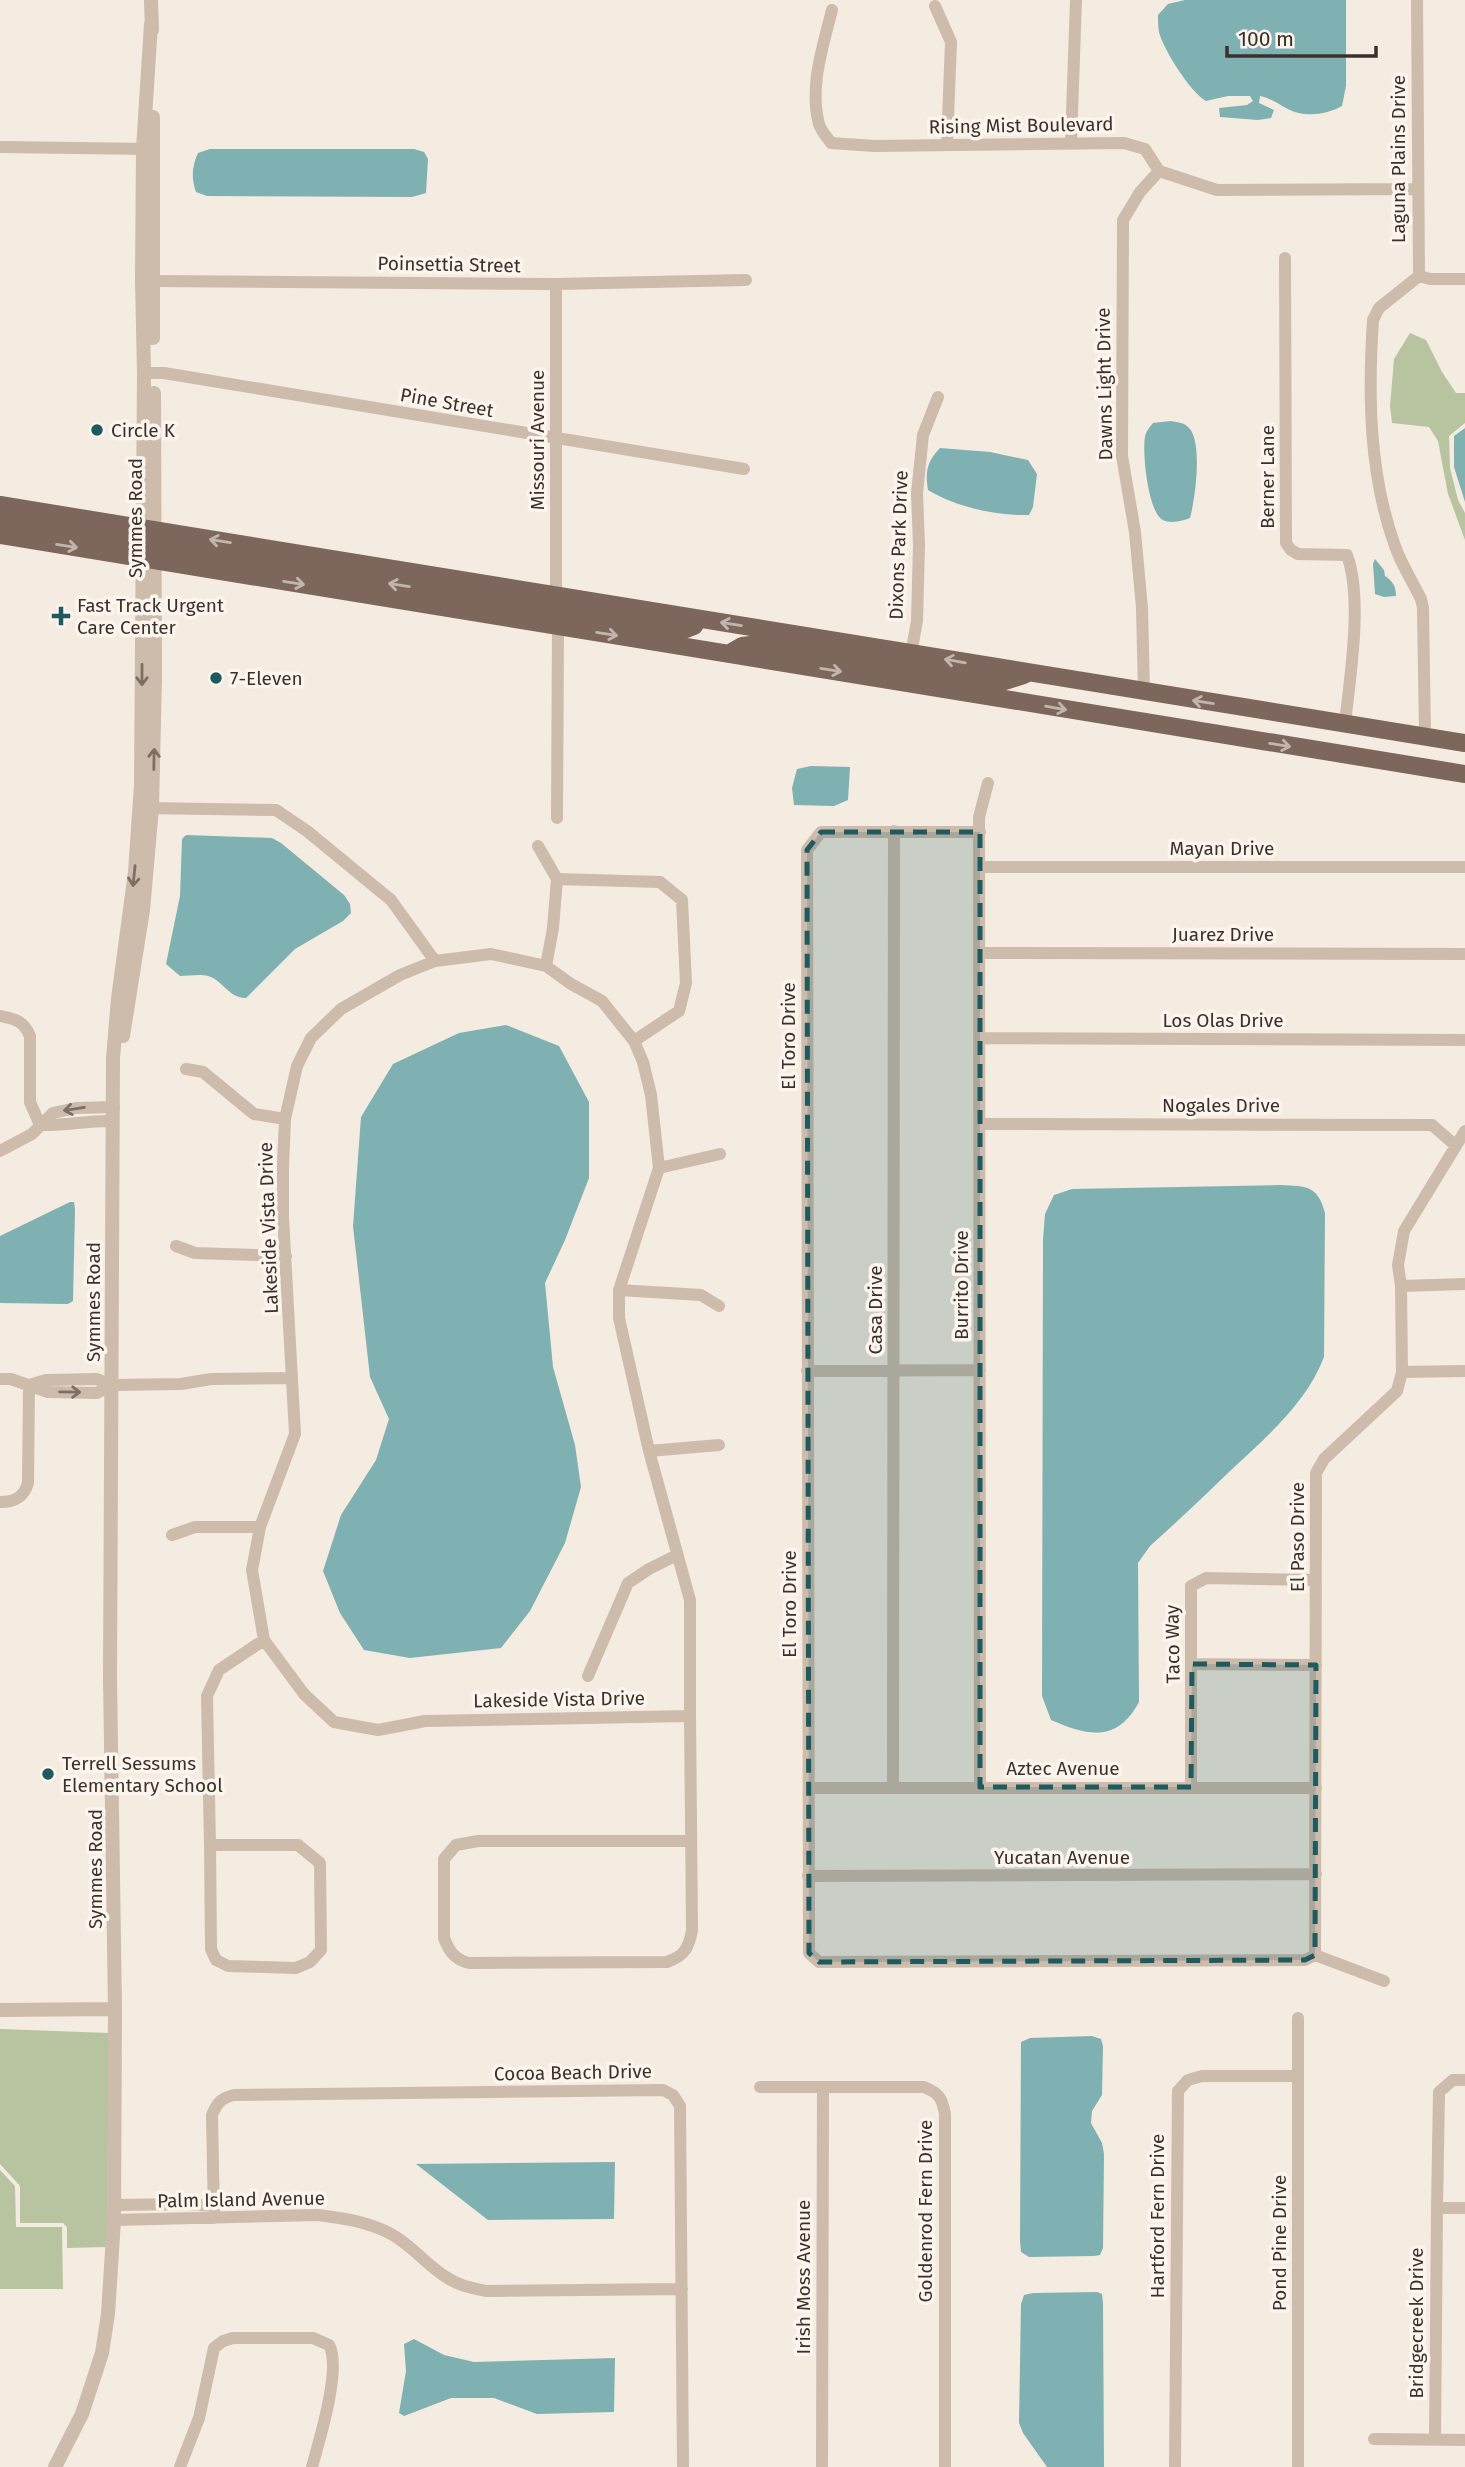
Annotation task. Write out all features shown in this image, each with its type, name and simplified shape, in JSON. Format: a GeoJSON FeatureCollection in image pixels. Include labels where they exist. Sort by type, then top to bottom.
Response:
{"type":"FeatureCollection","features":[{"type":"Feature","properties":{"kind":"main road"},"geometry":{"type":"LineString","coordinates":[[0,505],[148,544]]}},
{"type":"Feature","properties":{"kind":"main road"},"geometry":{"type":"LineString","coordinates":[[0,518],[148,544],[467,611],[1465,774]]}},
{"type":"Feature","properties":{"kind":"main road"},"geometry":{"type":"LineString","coordinates":[[0,535],[148,544],[515,590],[1465,743]]}},
{"type":"Feature","properties":{"kind":"main road"},"geometry":{"type":"LineString","coordinates":[[467,611],[521,604],[684,630],[694,626],[698,618]]}},
{"type":"Feature","properties":{"kind":"main road"},"geometry":{"type":"LineString","coordinates":[[730,654],[742,646],[758,644],[999,683],[1027,674]]}},
{"type":"Feature","properties":{"kind":"street","name":"Symmes Road"},"geometry":{"type":"LineString","coordinates":[[149,373],[142,281],[151,0]]}},
{"type":"Feature","properties":{"kind":"street"},"geometry":{"type":"LineString","coordinates":[[1071,142],[1076,0]]}},
{"type":"Feature","properties":{"kind":"street","name":"Laguna Plains Drive"},"geometry":{"type":"LineString","coordinates":[[1417,0],[1419,276]]}},
{"type":"Feature","properties":{"kind":"street"},"geometry":{"type":"LineString","coordinates":[[935,6],[951,42],[947,144]]}},
{"type":"Feature","properties":{"kind":"street","name":"Rising Mist Boulevard"},"geometry":{"type":"LineString","coordinates":[[832,10],[819,61],[816,104],[820,127],[831,142],[874,146],[1125,143],[1145,149],[1159,171],[1217,190],[1417,189]]}},
{"type":"Feature","properties":{"kind":"street"},"geometry":{"type":"LineString","coordinates":[[0,147],[148,149]]}},
{"type":"Feature","properties":{"kind":"street","name":"Symmes Road"},"geometry":{"type":"LineString","coordinates":[[61,2465],[82,2414],[102,2353],[108,2315],[115,2205],[110,1677],[114,1107],[143,910],[152,281],[148,149]]}},
{"type":"Feature","properties":{"kind":"street","name":"Dawns Light Drive"},"geometry":{"type":"LineString","coordinates":[[1144,692],[1142,608],[1135,532],[1122,456],[1123,220],[1140,192],[1159,171]]}},
{"type":"Feature","properties":{"kind":"street","name":"Berner Lane"},"geometry":{"type":"LineString","coordinates":[[1285,258],[1286,543],[1298,554],[1347,555],[1353,571],[1353,646],[1345,724]]}},
{"type":"Feature","properties":{"kind":"street"},"geometry":{"type":"LineString","coordinates":[[1425,736],[1423,608],[1394,542],[1377,473],[1372,428],[1373,320],[1379,308],[1419,276],[1430,279],[1465,279]]}},
{"type":"Feature","properties":{"kind":"street","name":"Poinsettia Street"},"geometry":{"type":"LineString","coordinates":[[152,281],[556,284],[746,281]]}},
{"type":"Feature","properties":{"kind":"street","name":"Missouri Avenue"},"geometry":{"type":"LineString","coordinates":[[556,284],[556,596]]}},
{"type":"Feature","properties":{"kind":"street","name":"Pine Street"},"geometry":{"type":"LineString","coordinates":[[149,373],[744,470]]}},
{"type":"Feature","properties":{"kind":"street","name":"Dixons Park Drive"},"geometry":{"type":"LineString","coordinates":[[911,654],[916,621],[918,570],[916,493],[923,435],[938,397]]}},
{"type":"Feature","properties":{"kind":"street"},"geometry":{"type":"LineString","coordinates":[[557,818],[558,626]]}},
{"type":"Feature","properties":{"kind":"street","name":"Burrito Drive"},"geometry":{"type":"LineString","coordinates":[[980,1787],[979,817],[988,783]]}},
{"type":"Feature","properties":{"kind":"street"},"geometry":{"type":"LineString","coordinates":[[146,808],[276,810],[307,831],[391,900],[435,961]]}},
{"type":"Feature","properties":{"kind":"street","name":"Casa Drive"},"geometry":{"type":"LineString","coordinates":[[894,831],[894,1788]]}},
{"type":"Feature","properties":{"kind":"street","name":"El Toro Drive"},"geometry":{"type":"LineString","coordinates":[[980,832],[821,832],[807,850],[809,1953],[819,1962],[1305,1960],[1315,1955],[1384,1981]]}},
{"type":"Feature","properties":{"kind":"street"},"geometry":{"type":"LineString","coordinates":[[538,846],[557,879],[553,928],[546,966]]}},
{"type":"Feature","properties":{"kind":"street","name":"Mayan Drive"},"geometry":{"type":"LineString","coordinates":[[980,867],[1465,867]]}},
{"type":"Feature","properties":{"kind":"street"},"geometry":{"type":"LineString","coordinates":[[557,879],[660,882],[682,900],[686,983],[679,1011],[634,1041]]}},
{"type":"Feature","properties":{"kind":"street","name":"Juarez Drive"},"geometry":{"type":"LineString","coordinates":[[980,953],[1465,954]]}},
{"type":"Feature","properties":{"kind":"street","name":"Lakeside Vista Drive"},"geometry":{"type":"LineString","coordinates":[[690,1716],[425,1721],[377,1730],[334,1722],[304,1694],[264,1640],[252,1570],[260,1527],[295,1434],[283,1217],[285,1119],[298,1066],[311,1038],[341,1009],[400,975],[435,961],[491,954],[546,966],[602,1001],[634,1041],[643,1062],[651,1095],[659,1168],[619,1290],[619,1318],[649,1451],[690,1600],[692,1930],[685,1951],[679,1958],[667,1962],[469,1963],[462,1962],[448,1948],[444,1938],[444,1859],[456,1845],[478,1840],[691,1840]]}},
{"type":"Feature","properties":{"kind":"street"},"geometry":{"type":"LineString","coordinates":[[0,1016],[21,1021],[30,1035],[30,1102],[40,1125]]}},
{"type":"Feature","properties":{"kind":"street","name":"Los Olas Drive"},"geometry":{"type":"LineString","coordinates":[[980,1038],[1465,1040]]}},
{"type":"Feature","properties":{"kind":"street"},"geometry":{"type":"LineString","coordinates":[[186,1069],[203,1072],[254,1114],[285,1119]]}},
{"type":"Feature","properties":{"kind":"street"},"geometry":{"type":"LineString","coordinates":[[40,1125],[90,1120],[114,1107]]}},
{"type":"Feature","properties":{"kind":"street","name":"Nogales Drive"},"geometry":{"type":"LineString","coordinates":[[980,1124],[1432,1125],[1455,1145]]}},
{"type":"Feature","properties":{"kind":"street"},"geometry":{"type":"LineString","coordinates":[[0,1151],[32,1135],[40,1125]]}},
{"type":"Feature","properties":{"kind":"street","name":"El Paso Drive"},"geometry":{"type":"LineString","coordinates":[[1315,1955],[1316,1473],[1324,1459],[1397,1391],[1402,1372],[1401,1286],[1398,1265],[1404,1231],[1465,1131]]}},
{"type":"Feature","properties":{"kind":"street"},"geometry":{"type":"LineString","coordinates":[[659,1168],[720,1154]]}},
{"type":"Feature","properties":{"kind":"street"},"geometry":{"type":"LineString","coordinates":[[176,1246],[195,1253],[286,1256]]}},
{"type":"Feature","properties":{"kind":"street"},"geometry":{"type":"LineString","coordinates":[[1401,1286],[1465,1284]]}},
{"type":"Feature","properties":{"kind":"street"},"geometry":{"type":"LineString","coordinates":[[619,1290],[701,1295],[719,1306]]}},
{"type":"Feature","properties":{"kind":"street"},"geometry":{"type":"LineString","coordinates":[[807,1371],[980,1370]]}},
{"type":"Feature","properties":{"kind":"street"},"geometry":{"type":"LineString","coordinates":[[1402,1372],[1465,1371]]}},
{"type":"Feature","properties":{"kind":"street"},"geometry":{"type":"LineString","coordinates":[[0,1379],[11,1379],[48,1392],[97,1393],[111,1385],[292,1378]]}},
{"type":"Feature","properties":{"kind":"street"},"geometry":{"type":"LineString","coordinates":[[0,1502],[16,1500],[26,1490],[28,1483],[29,1385]]}},
{"type":"Feature","properties":{"kind":"street"},"geometry":{"type":"LineString","coordinates":[[649,1451],[719,1445]]}},
{"type":"Feature","properties":{"kind":"street"},"geometry":{"type":"LineString","coordinates":[[172,1535],[195,1527],[260,1527]]}},
{"type":"Feature","properties":{"kind":"street"},"geometry":{"type":"LineString","coordinates":[[589,1676],[628,1583],[677,1555]]}},
{"type":"Feature","properties":{"kind":"street","name":"Taco Way"},"geometry":{"type":"LineString","coordinates":[[1191,1787],[1191,1586],[1206,1578],[1316,1580]]}},
{"type":"Feature","properties":{"kind":"street"},"geometry":{"type":"LineString","coordinates":[[209,1845],[298,1846],[320,1863],[321,1950],[310,1962],[296,1968],[228,1966],[216,1960],[211,1949],[209,1845],[207,1696],[219,1670],[264,1640]]}},
{"type":"Feature","properties":{"kind":"street"},"geometry":{"type":"LineString","coordinates":[[1192,1664],[1316,1665]]}},
{"type":"Feature","properties":{"kind":"street","name":"Aztec Avenue"},"geometry":{"type":"LineString","coordinates":[[810,1788],[1316,1788]]}},
{"type":"Feature","properties":{"kind":"street","name":"Yucatan Avenue"},"geometry":{"type":"LineString","coordinates":[[808,1876],[1316,1874]]}},
{"type":"Feature","properties":{"kind":"street"},"geometry":{"type":"LineString","coordinates":[[0,2010],[115,2010]]}},
{"type":"Feature","properties":{"kind":"street","name":"Pond Pine Drive"},"geometry":{"type":"LineString","coordinates":[[1298,2018],[1298,2467]]}},
{"type":"Feature","properties":{"kind":"street","name":"Hartford Fern Drive"},"geometry":{"type":"LineString","coordinates":[[1175,2467],[1178,2091],[1188,2080],[1202,2076],[1298,2076]]}},
{"type":"Feature","properties":{"kind":"street","name":"Bridgecreek Drive"},"geometry":{"type":"LineString","coordinates":[[1435,2439],[1438,2092],[1452,2080],[1465,2080]]}},
{"type":"Feature","properties":{"kind":"street","name":"Goldenrod Fern Drive"},"geometry":{"type":"LineString","coordinates":[[760,2087],[924,2087],[935,2091],[943,2099],[945,2467]]}},
{"type":"Feature","properties":{"kind":"street","name":"Irish Moss Avenue"},"geometry":{"type":"LineString","coordinates":[[822,2467],[823,2087]]}},
{"type":"Feature","properties":{"kind":"street","name":"Cocoa Beach Drive"},"geometry":{"type":"LineString","coordinates":[[214,2212],[212,2115],[223,2098],[234,2095],[663,2090],[673,2095],[680,2106],[683,2467]]}},
{"type":"Feature","properties":{"kind":"street"},"geometry":{"type":"LineString","coordinates":[[176,2204],[176,2218]]}},
{"type":"Feature","properties":{"kind":"street","name":"Palm Island Avenue"},"geometry":{"type":"LineString","coordinates":[[115,2205],[176,2204],[214,2212],[318,2215],[366,2224],[405,2243],[446,2277],[462,2286],[486,2291],[682,2289]]}},
{"type":"Feature","properties":{"kind":"street"},"geometry":{"type":"LineString","coordinates":[[1437,2208],[1465,2208]]}},
{"type":"Feature","properties":{"kind":"street","name":"Palm Island Avenue"},"geometry":{"type":"LineString","coordinates":[[114,2220],[176,2218],[214,2212]]}},
{"type":"Feature","properties":{"kind":"street"},"geometry":{"type":"LineString","coordinates":[[180,2467],[199,2417],[214,2348],[233,2338],[313,2338],[329,2345],[334,2362],[325,2420],[312,2467]]}},
{"type":"Feature","properties":{"kind":"street"},"geometry":{"type":"LineString","coordinates":[[1374,2439],[1465,2440]]}},
{"type":"Feature","properties":{"kind":"highlighted area"},"geometry":{"type":"Polygon","coordinates":[[[821,832],[980,832],[980,1787],[1191,1787],[1192,1664],[1316,1665],[1315,1955],[1305,1960],[819,1962],[809,1953],[807,850],[821,832]]]}},
{"type":"Feature","properties":{"kind":"green space"},"geometry":{"type":"Polygon","coordinates":[[[1410,333],[1426,340],[1456,393],[1465,393],[1465,423],[1449,436],[1450,468],[1458,500],[1465,513],[1465,540],[1448,494],[1438,441],[1429,427],[1392,423],[1390,406],[1394,359],[1410,333]]]}},
{"type":"Feature","properties":{"kind":"green space"},"geometry":{"type":"Polygon","coordinates":[[[0,2029],[109,2033],[107,2247],[67,2248],[67,2227],[63,2223],[20,2223],[20,2186],[0,2164],[0,2029]]]}},
{"type":"Feature","properties":{"kind":"green space"},"geometry":{"type":"Polygon","coordinates":[[[0,2170],[15,2186],[16,2227],[62,2227],[63,2289],[0,2289],[0,2170]]]}},
{"type":"Feature","properties":{"kind":"water"},"geometry":{"type":"Polygon","coordinates":[[[1185,0],[1346,0],[1346,86],[1342,106],[1329,112],[1307,114],[1293,111],[1260,96],[1259,103],[1274,110],[1271,118],[1258,120],[1220,117],[1219,108],[1247,105],[1253,101],[1250,96],[1228,96],[1206,101],[1178,70],[1162,40],[1158,15],[1168,4],[1185,0]]]}},
{"type":"Feature","properties":{"kind":"water"},"geometry":{"type":"Polygon","coordinates":[[[210,149],[414,149],[424,152],[428,159],[426,193],[412,197],[207,196],[196,192],[193,172],[198,153],[210,149]]]}},
{"type":"Feature","properties":{"kind":"water"},"geometry":{"type":"Polygon","coordinates":[[[1171,421],[1186,425],[1192,433],[1197,456],[1196,484],[1190,518],[1173,522],[1163,520],[1153,506],[1144,455],[1145,437],[1153,423],[1171,421]]]}},
{"type":"Feature","properties":{"kind":"water"},"geometry":{"type":"Polygon","coordinates":[[[1465,428],[1465,502],[1454,467],[1454,436],[1465,428]]]}},
{"type":"Feature","properties":{"kind":"water"},"geometry":{"type":"Polygon","coordinates":[[[940,448],[990,452],[1028,460],[1037,474],[1033,507],[1029,515],[977,509],[928,490],[928,467],[940,448]]]}},
{"type":"Feature","properties":{"kind":"water"},"geometry":{"type":"Polygon","coordinates":[[[1375,559],[1384,570],[1385,576],[1394,584],[1396,596],[1384,597],[1375,594],[1375,559]]]}},
{"type":"Feature","properties":{"kind":"water"},"geometry":{"type":"Polygon","coordinates":[[[811,766],[850,767],[848,800],[834,806],[794,805],[792,788],[797,769],[811,766]]]}},
{"type":"Feature","properties":{"kind":"water"},"geometry":{"type":"Polygon","coordinates":[[[186,835],[272,838],[344,895],[350,904],[351,913],[343,921],[295,949],[246,998],[235,995],[208,976],[180,976],[166,964],[180,896],[182,839],[186,835]]]}},
{"type":"Feature","properties":{"kind":"water"},"geometry":{"type":"Polygon","coordinates":[[[506,1025],[559,1046],[589,1102],[589,1178],[545,1283],[553,1367],[575,1445],[581,1487],[565,1543],[530,1611],[501,1648],[410,1658],[364,1650],[340,1613],[323,1571],[341,1515],[376,1460],[389,1419],[370,1377],[353,1226],[361,1117],[393,1064],[459,1033],[506,1025]]]}},
{"type":"Feature","properties":{"kind":"water"},"geometry":{"type":"Polygon","coordinates":[[[1281,1185],[1310,1189],[1319,1197],[1325,1213],[1324,1357],[1296,1405],[1150,1546],[1138,1563],[1139,1702],[1130,1715],[1111,1730],[1101,1732],[1077,1730],[1051,1720],[1042,1696],[1045,1214],[1054,1195],[1072,1189],[1281,1185]]]}},
{"type":"Feature","properties":{"kind":"water"},"geometry":{"type":"Polygon","coordinates":[[[74,1202],[75,1209],[73,1301],[68,1304],[0,1303],[0,1236],[74,1202]]]}},
{"type":"Feature","properties":{"kind":"water"},"geometry":{"type":"Polygon","coordinates":[[[1092,2036],[1101,2039],[1103,2046],[1102,2095],[1092,2111],[1091,2123],[1102,2143],[1104,2154],[1103,2248],[1100,2255],[1094,2256],[1029,2257],[1021,2252],[1020,2241],[1021,2042],[1030,2038],[1092,2036]]]}},
{"type":"Feature","properties":{"kind":"water"},"geometry":{"type":"Polygon","coordinates":[[[615,2162],[614,2219],[488,2220],[416,2164],[615,2162]]]}},
{"type":"Feature","properties":{"kind":"water"},"geometry":{"type":"Polygon","coordinates":[[[1033,2293],[1102,2294],[1103,2303],[1104,2467],[1047,2467],[1019,2423],[1021,2304],[1024,2295],[1033,2293]]]}},
{"type":"Feature","properties":{"kind":"water"},"geometry":{"type":"Polygon","coordinates":[[[414,2339],[444,2355],[474,2362],[615,2358],[614,2412],[537,2414],[494,2398],[451,2398],[404,2416],[399,2413],[406,2371],[404,2344],[414,2339]]]}},
{"type":"Feature","properties":{"kind":"place","name":"Circle K"},"geometry":{"type":"Point","coordinates":[97,430]}},
{"type":"Feature","properties":{"kind":"place","name":"Fast Track Urgent Care Center"},"geometry":{"type":"Point","coordinates":[61,616]}},
{"type":"Feature","properties":{"kind":"place","name":"7-Eleven"},"geometry":{"type":"Point","coordinates":[216,678]}},
{"type":"Feature","properties":{"kind":"place","name":"Terrell Sessums Elementary School"},"geometry":{"type":"Point","coordinates":[48,1774]}}]}
